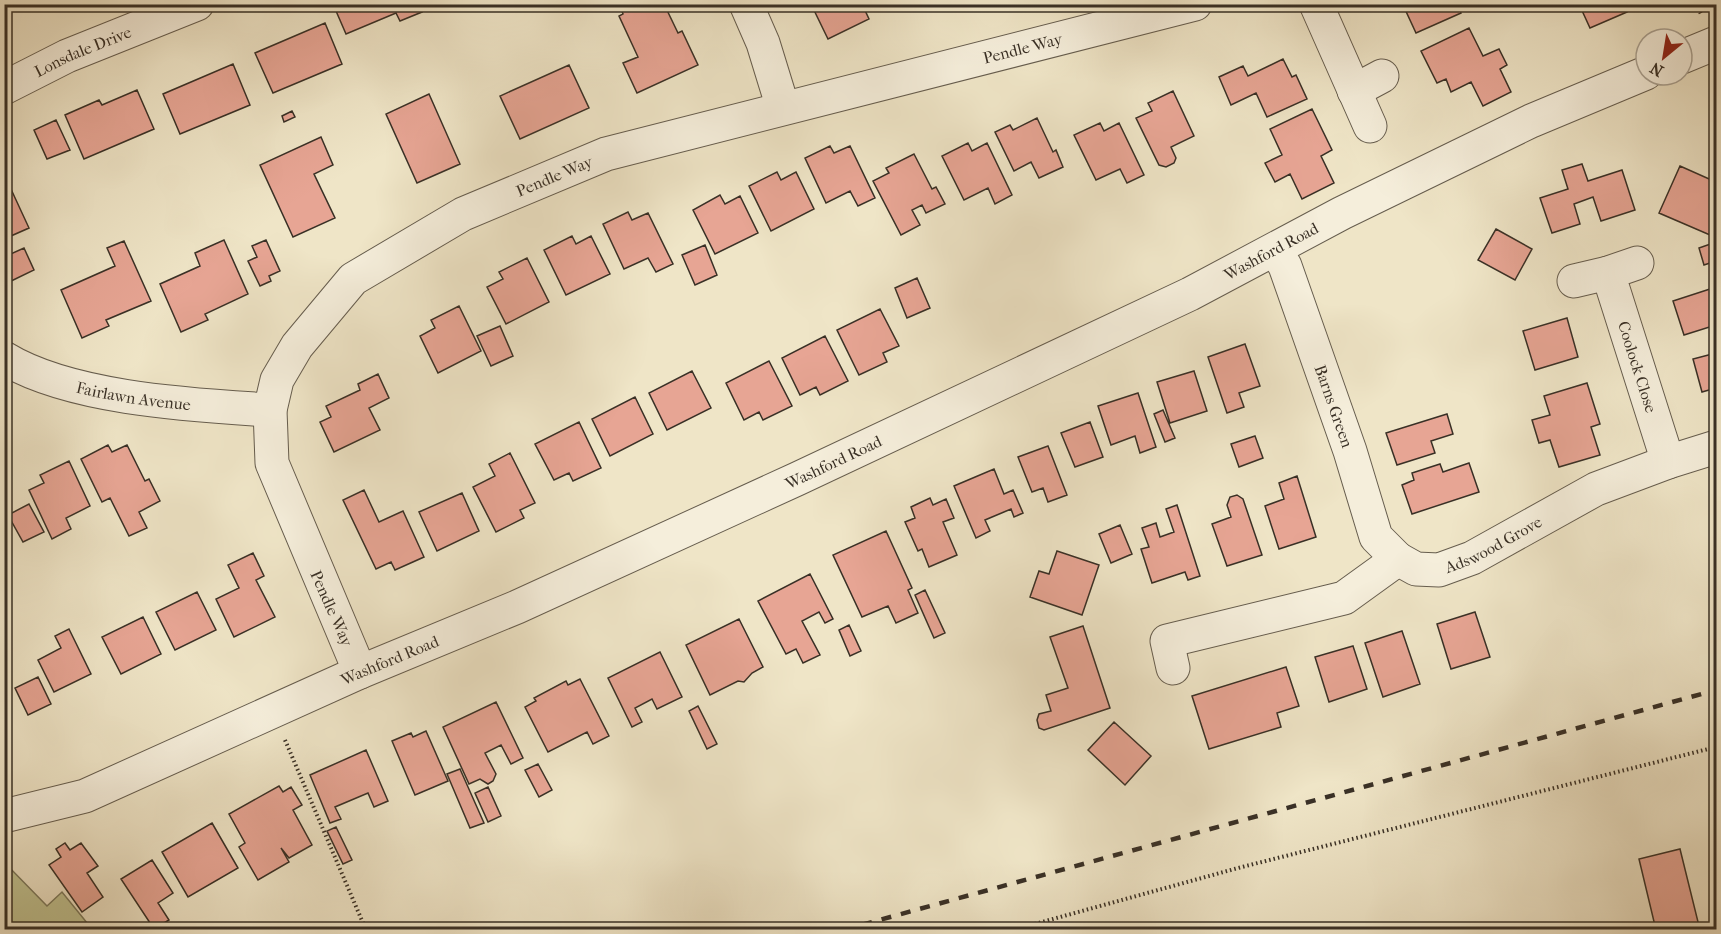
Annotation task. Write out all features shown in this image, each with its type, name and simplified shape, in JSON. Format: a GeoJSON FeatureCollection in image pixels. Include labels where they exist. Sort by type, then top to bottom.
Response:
{"type":"FeatureCollection","features":[{"type":"Feature","properties":{"kind":"street","name":"Lonsdale Drive"},"geometry":{"type":"LineString","coordinates":[[4,88],[67,56],[197,4]]}},
{"type":"Feature","properties":{"kind":"street"},"geometry":{"type":"LineString","coordinates":[[746,4],[763,43],[783,108]]}},
{"type":"Feature","properties":{"kind":"street","name":"Pendle Way"},"geometry":{"type":"LineString","coordinates":[[360,672],[272,463],[270,410],[277,380],[297,346],[353,279],[463,214],[606,154],[1156,9],[1195,4]]}},
{"type":"Feature","properties":{"kind":"street"},"geometry":{"type":"LineString","coordinates":[[1317,4],[1368,84],[1370,126]]}},
{"type":"Feature","properties":{"kind":"street"},"geometry":{"type":"LineString","coordinates":[[1694,52],[1716,43]]}},
{"type":"Feature","properties":{"kind":"street","name":"Washford Road"},"geometry":{"type":"LineString","coordinates":[[4,816],[85,796],[360,672],[517,607],[797,479],[1276,251],[1342,213],[1531,121],[1634,77]]}},
{"type":"Feature","properties":{"kind":"street","name":"Barns Green"},"geometry":{"type":"LineString","coordinates":[[1276,251],[1285,266],[1346,440],[1376,537],[1398,559]]}},
{"type":"Feature","properties":{"kind":"street","name":"Coolock Close"},"geometry":{"type":"LineString","coordinates":[[1574,281],[1622,268],[1668,462]]}},
{"type":"Feature","properties":{"kind":"street","name":"Fairlawn Avenue"},"geometry":{"type":"LineString","coordinates":[[4,358],[19,367],[58,382],[164,402],[270,410]]}},
{"type":"Feature","properties":{"kind":"street","name":"Adswood Grove"},"geometry":{"type":"LineString","coordinates":[[1398,559],[1416,569],[1439,570],[1472,558],[1596,489],[1716,447]]}},
{"type":"Feature","properties":{"kind":"street"},"geometry":{"type":"LineString","coordinates":[[1164,642],[1344,598],[1398,559]]}},
{"type":"Feature","properties":{"kind":"path"},"geometry":{"type":"LineString","coordinates":[[273,713],[366,930]]}},
{"type":"Feature","properties":{"kind":"path"},"geometry":{"type":"LineString","coordinates":[[1013,930],[1238,868],[1716,747]]}},
{"type":"Feature","properties":{"kind":"path"},"geometry":{"type":"LineString","coordinates":[[671,930],[677,930]]}},
{"type":"Feature","properties":{"kind":"green space"},"geometry":{"type":"Polygon","coordinates":[[[4,862],[47,906],[62,892],[92,929],[5,929],[4,862]]]}},
{"type":"Feature","properties":{"kind":"building"},"geometry":{"type":"Polygon","coordinates":[[[333,4],[418,4],[422,12],[400,21],[396,13],[346,34],[333,4]]]}},
{"type":"Feature","properties":{"kind":"building"},"geometry":{"type":"Polygon","coordinates":[[[619,4],[664,4],[678,33],[682,31],[698,65],[637,93],[623,63],[638,57],[619,16],[623,14],[619,4]]]}},
{"type":"Feature","properties":{"kind":"building"},"geometry":{"type":"Polygon","coordinates":[[[811,4],[862,4],[869,19],[828,39],[811,4]]]}},
{"type":"Feature","properties":{"kind":"building"},"geometry":{"type":"Polygon","coordinates":[[[1410,4],[1458,4],[1461,13],[1416,33],[1404,7],[1410,4]]]}},
{"type":"Feature","properties":{"kind":"building"},"geometry":{"type":"Polygon","coordinates":[[[1579,4],[1624,4],[1627,12],[1590,28],[1579,4]]]}},
{"type":"Feature","properties":{"kind":"building"},"geometry":{"type":"Polygon","coordinates":[[[325,23],[342,64],[273,93],[255,53],[325,23]]]}},
{"type":"Feature","properties":{"kind":"building"},"geometry":{"type":"Polygon","coordinates":[[[1469,28],[1483,56],[1499,49],[1507,65],[1500,69],[1511,92],[1483,106],[1471,82],[1451,92],[1446,79],[1437,83],[1421,51],[1469,28]]]}},
{"type":"Feature","properties":{"kind":"building"},"geometry":{"type":"Polygon","coordinates":[[[1283,59],[1292,77],[1296,75],[1307,99],[1267,117],[1256,93],[1231,105],[1219,77],[1243,66],[1248,76],[1283,59]]]}},
{"type":"Feature","properties":{"kind":"building"},"geometry":{"type":"Polygon","coordinates":[[[233,64],[250,105],[180,134],[163,94],[233,64]]]}},
{"type":"Feature","properties":{"kind":"building"},"geometry":{"type":"Polygon","coordinates":[[[569,65],[589,108],[520,139],[500,96],[569,65]]]}},
{"type":"Feature","properties":{"kind":"building"},"geometry":{"type":"Polygon","coordinates":[[[137,90],[154,129],[84,159],[65,115],[99,100],[102,105],[137,90]]]}},
{"type":"Feature","properties":{"kind":"building"},"geometry":{"type":"Polygon","coordinates":[[[1173,91],[1194,136],[1171,147],[1176,158],[1174,163],[1166,167],[1159,165],[1136,118],[1152,111],[1148,103],[1173,91]]]}},
{"type":"Feature","properties":{"kind":"building"},"geometry":{"type":"Polygon","coordinates":[[[429,94],[460,164],[417,183],[386,114],[429,94]]]}},
{"type":"Feature","properties":{"kind":"building"},"geometry":{"type":"Polygon","coordinates":[[[1312,109],[1332,150],[1321,156],[1334,183],[1302,199],[1290,174],[1275,182],[1265,163],[1282,155],[1270,129],[1312,109]]]}},
{"type":"Feature","properties":{"kind":"building"},"geometry":{"type":"Polygon","coordinates":[[[292,111],[295,117],[284,122],[282,116],[292,111]]]}},
{"type":"Feature","properties":{"kind":"building"},"geometry":{"type":"Polygon","coordinates":[[[1037,118],[1053,152],[1056,150],[1063,167],[1039,178],[1031,162],[1014,171],[995,132],[1010,125],[1013,130],[1037,118]]]}},
{"type":"Feature","properties":{"kind":"building"},"geometry":{"type":"Polygon","coordinates":[[[56,120],[70,150],[47,159],[34,130],[56,120]]]}},
{"type":"Feature","properties":{"kind":"building"},"geometry":{"type":"Polygon","coordinates":[[[1100,123],[1104,131],[1119,123],[1144,175],[1127,183],[1120,169],[1096,180],[1074,135],[1100,123]]]}},
{"type":"Feature","properties":{"kind":"building"},"geometry":{"type":"Polygon","coordinates":[[[321,137],[333,165],[314,174],[335,218],[293,237],[260,165],[321,137]]]}},
{"type":"Feature","properties":{"kind":"building"},"geometry":{"type":"Polygon","coordinates":[[[968,143],[972,151],[987,143],[1012,195],[995,204],[988,188],[964,200],[942,156],[968,143]]]}},
{"type":"Feature","properties":{"kind":"building"},"geometry":{"type":"Polygon","coordinates":[[[830,146],[834,153],[850,146],[875,198],[858,206],[850,191],[826,203],[805,158],[830,146]]]}},
{"type":"Feature","properties":{"kind":"building"},"geometry":{"type":"Polygon","coordinates":[[[914,154],[932,189],[936,187],[945,204],[926,213],[922,205],[912,210],[920,225],[901,235],[873,181],[889,173],[886,168],[914,154]]]}},
{"type":"Feature","properties":{"kind":"building"},"geometry":{"type":"Polygon","coordinates":[[[1582,164],[1588,181],[1622,170],[1635,210],[1601,221],[1593,197],[1574,204],[1580,224],[1552,233],[1540,198],[1568,189],[1562,170],[1582,164]]]}},
{"type":"Feature","properties":{"kind":"building"},"geometry":{"type":"Polygon","coordinates":[[[1680,166],[1716,182],[1716,221],[1710,235],[1659,213],[1680,166]]]}},
{"type":"Feature","properties":{"kind":"building"},"geometry":{"type":"Polygon","coordinates":[[[777,172],[781,180],[796,172],[814,209],[771,231],[749,186],[777,172]]]}},
{"type":"Feature","properties":{"kind":"building"},"geometry":{"type":"Polygon","coordinates":[[[4,174],[29,228],[4,239],[4,174]]]}},
{"type":"Feature","properties":{"kind":"building"},"geometry":{"type":"Polygon","coordinates":[[[720,195],[725,204],[740,196],[758,233],[715,254],[693,210],[720,195]]]}},
{"type":"Feature","properties":{"kind":"building"},"geometry":{"type":"Polygon","coordinates":[[[628,212],[632,220],[648,213],[673,264],[656,272],[648,258],[624,269],[603,224],[628,212]]]}},
{"type":"Feature","properties":{"kind":"building"},"geometry":{"type":"Polygon","coordinates":[[[1496,229],[1532,249],[1515,280],[1478,260],[1496,229]]]}},
{"type":"Feature","properties":{"kind":"building"},"geometry":{"type":"Polygon","coordinates":[[[572,236],[576,244],[591,236],[610,274],[566,295],[544,250],[572,236]]]}},
{"type":"Feature","properties":{"kind":"building"},"geometry":{"type":"Polygon","coordinates":[[[224,240],[248,294],[205,314],[208,320],[181,332],[160,284],[200,266],[195,253],[224,240]]]}},
{"type":"Feature","properties":{"kind":"building"},"geometry":{"type":"Polygon","coordinates":[[[266,240],[280,271],[269,276],[271,281],[260,286],[248,261],[257,257],[252,246],[266,240]]]}},
{"type":"Feature","properties":{"kind":"building"},"geometry":{"type":"Polygon","coordinates":[[[124,241],[151,301],[106,320],[109,326],[82,338],[61,290],[115,266],[107,248],[124,241]]]}},
{"type":"Feature","properties":{"kind":"building"},"geometry":{"type":"Polygon","coordinates":[[[1716,242],[1716,261],[1704,265],[1699,248],[1716,242]]]}},
{"type":"Feature","properties":{"kind":"building"},"geometry":{"type":"Polygon","coordinates":[[[705,245],[717,275],[695,285],[682,255],[705,245]]]}},
{"type":"Feature","properties":{"kind":"building"},"geometry":{"type":"Polygon","coordinates":[[[24,248],[34,270],[5,284],[4,257],[24,248]]]}},
{"type":"Feature","properties":{"kind":"building"},"geometry":{"type":"Polygon","coordinates":[[[527,258],[549,302],[506,324],[487,287],[503,279],[499,272],[527,258]]]}},
{"type":"Feature","properties":{"kind":"building"},"geometry":{"type":"Polygon","coordinates":[[[917,278],[930,308],[907,318],[895,288],[917,278]]]}},
{"type":"Feature","properties":{"kind":"building"},"geometry":{"type":"Polygon","coordinates":[[[1713,288],[1716,300],[1716,325],[1684,335],[1673,301],[1713,288]]]}},
{"type":"Feature","properties":{"kind":"building"},"geometry":{"type":"Polygon","coordinates":[[[459,306],[481,351],[438,373],[420,336],[435,328],[431,320],[459,306]]]}},
{"type":"Feature","properties":{"kind":"building"},"geometry":{"type":"Polygon","coordinates":[[[880,309],[899,346],[883,353],[887,362],[859,375],[837,330],[880,309]]]}},
{"type":"Feature","properties":{"kind":"building"},"geometry":{"type":"Polygon","coordinates":[[[1567,318],[1578,357],[1535,370],[1523,331],[1567,318]]]}},
{"type":"Feature","properties":{"kind":"building"},"geometry":{"type":"Polygon","coordinates":[[[500,326],[513,356],[491,366],[477,336],[500,326]]]}},
{"type":"Feature","properties":{"kind":"building"},"geometry":{"type":"Polygon","coordinates":[[[825,336],[848,381],[820,395],[816,387],[800,395],[782,358],[825,336]]]}},
{"type":"Feature","properties":{"kind":"building"},"geometry":{"type":"Polygon","coordinates":[[[1245,344],[1260,386],[1239,393],[1244,407],[1227,413],[1208,357],[1245,344]]]}},
{"type":"Feature","properties":{"kind":"building"},"geometry":{"type":"Polygon","coordinates":[[[1716,353],[1716,388],[1702,392],[1693,359],[1716,353]]]}},
{"type":"Feature","properties":{"kind":"building"},"geometry":{"type":"Polygon","coordinates":[[[769,361],[792,406],[763,420],[759,412],[744,420],[726,383],[769,361]]]}},
{"type":"Feature","properties":{"kind":"building"},"geometry":{"type":"Polygon","coordinates":[[[692,371],[711,408],[667,430],[649,393],[692,371]]]}},
{"type":"Feature","properties":{"kind":"building"},"geometry":{"type":"Polygon","coordinates":[[[1194,371],[1207,411],[1170,423],[1157,382],[1194,371]]]}},
{"type":"Feature","properties":{"kind":"building"},"geometry":{"type":"Polygon","coordinates":[[[378,374],[389,398],[369,408],[380,430],[334,452],[320,422],[331,417],[326,406],[360,390],[358,384],[378,374]]]}},
{"type":"Feature","properties":{"kind":"building"},"geometry":{"type":"Polygon","coordinates":[[[1587,383],[1600,424],[1591,427],[1600,455],[1559,467],[1550,440],[1539,443],[1532,420],[1550,415],[1544,396],[1587,383]]]}},
{"type":"Feature","properties":{"kind":"building"},"geometry":{"type":"Polygon","coordinates":[[[1138,393],[1156,447],[1140,453],[1135,436],[1111,445],[1098,406],[1138,393]]]}},
{"type":"Feature","properties":{"kind":"building"},"geometry":{"type":"Polygon","coordinates":[[[635,397],[653,434],[610,456],[592,419],[635,397]]]}},
{"type":"Feature","properties":{"kind":"building"},"geometry":{"type":"Polygon","coordinates":[[[1163,410],[1175,438],[1165,442],[1154,414],[1163,410]]]}},
{"type":"Feature","properties":{"kind":"building"},"geometry":{"type":"Polygon","coordinates":[[[1447,414],[1453,434],[1431,441],[1435,453],[1397,465],[1386,433],[1447,414]]]}},
{"type":"Feature","properties":{"kind":"building"},"geometry":{"type":"Polygon","coordinates":[[[579,422],[601,468],[573,481],[569,473],[554,480],[535,444],[579,422]]]}},
{"type":"Feature","properties":{"kind":"building"},"geometry":{"type":"Polygon","coordinates":[[[1090,422],[1103,457],[1075,467],[1061,433],[1090,422]]]}},
{"type":"Feature","properties":{"kind":"building"},"geometry":{"type":"Polygon","coordinates":[[[1255,436],[1263,458],[1239,467],[1231,444],[1255,436]]]}},
{"type":"Feature","properties":{"kind":"building"},"geometry":{"type":"Polygon","coordinates":[[[108,445],[112,452],[127,445],[145,481],[149,479],[160,501],[139,512],[147,528],[129,536],[110,498],[102,502],[81,459],[108,445]]]}},
{"type":"Feature","properties":{"kind":"building"},"geometry":{"type":"Polygon","coordinates":[[[1048,446],[1067,495],[1048,502],[1043,488],[1032,492],[1018,457],[1048,446]]]}},
{"type":"Feature","properties":{"kind":"building"},"geometry":{"type":"Polygon","coordinates":[[[510,453],[535,503],[520,510],[524,518],[496,532],[473,487],[495,476],[489,464],[510,453]]]}},
{"type":"Feature","properties":{"kind":"building"},"geometry":{"type":"Polygon","coordinates":[[[69,461],[90,506],[66,518],[71,529],[52,539],[29,490],[44,483],[40,475],[69,461]]]}},
{"type":"Feature","properties":{"kind":"building"},"geometry":{"type":"Polygon","coordinates":[[[1469,463],[1479,492],[1412,514],[1402,485],[1414,480],[1412,473],[1440,464],[1443,472],[1469,463]]]}},
{"type":"Feature","properties":{"kind":"building"},"geometry":{"type":"Polygon","coordinates":[[[994,469],[1004,494],[1013,490],[1023,513],[1014,517],[1011,509],[985,520],[990,531],[976,538],[954,486],[994,469]]]}},
{"type":"Feature","properties":{"kind":"building"},"geometry":{"type":"Polygon","coordinates":[[[1297,476],[1316,537],[1279,549],[1265,506],[1284,499],[1279,483],[1297,476]]]}},
{"type":"Feature","properties":{"kind":"building"},"geometry":{"type":"Polygon","coordinates":[[[364,490],[379,522],[403,511],[424,557],[395,570],[391,562],[376,569],[343,500],[364,490]]]}},
{"type":"Feature","properties":{"kind":"building"},"geometry":{"type":"Polygon","coordinates":[[[462,493],[479,531],[437,551],[419,512],[462,493]]]}},
{"type":"Feature","properties":{"kind":"building"},"geometry":{"type":"Polygon","coordinates":[[[1237,495],[1243,499],[1262,555],[1227,566],[1212,524],[1231,517],[1227,505],[1230,497],[1237,495]]]}},
{"type":"Feature","properties":{"kind":"building"},"geometry":{"type":"Polygon","coordinates":[[[930,498],[933,505],[946,499],[954,518],[943,522],[957,555],[929,567],[922,549],[918,551],[905,522],[915,518],[911,507],[930,498]]]}},
{"type":"Feature","properties":{"kind":"building"},"geometry":{"type":"Polygon","coordinates":[[[29,504],[44,532],[23,542],[8,515],[29,504]]]}},
{"type":"Feature","properties":{"kind":"building"},"geometry":{"type":"Polygon","coordinates":[[[1177,505],[1200,576],[1188,580],[1185,572],[1152,583],[1141,549],[1149,547],[1142,528],[1156,523],[1160,537],[1174,532],[1166,509],[1177,505]]]}},
{"type":"Feature","properties":{"kind":"building"},"geometry":{"type":"Polygon","coordinates":[[[1120,525],[1132,554],[1111,563],[1099,534],[1120,525]]]}},
{"type":"Feature","properties":{"kind":"building"},"geometry":{"type":"Polygon","coordinates":[[[886,531],[912,588],[908,590],[918,613],[896,623],[888,606],[862,617],[833,555],[886,531]]]}},
{"type":"Feature","properties":{"kind":"building"},"geometry":{"type":"Polygon","coordinates":[[[1057,551],[1099,565],[1082,615],[1030,597],[1039,571],[1049,574],[1057,551]]]}},
{"type":"Feature","properties":{"kind":"building"},"geometry":{"type":"Polygon","coordinates":[[[253,553],[264,576],[256,580],[275,617],[234,637],[216,599],[239,588],[228,565],[253,553]]]}},
{"type":"Feature","properties":{"kind":"building"},"geometry":{"type":"Polygon","coordinates":[[[810,574],[833,619],[825,623],[819,612],[802,621],[820,655],[803,663],[796,649],[786,654],[758,601],[810,574]]]}},
{"type":"Feature","properties":{"kind":"building"},"geometry":{"type":"Polygon","coordinates":[[[925,590],[945,633],[934,638],[915,595],[925,590]]]}},
{"type":"Feature","properties":{"kind":"building"},"geometry":{"type":"Polygon","coordinates":[[[197,592],[216,630],[175,650],[156,612],[197,592]]]}},
{"type":"Feature","properties":{"kind":"building"},"geometry":{"type":"Polygon","coordinates":[[[1475,612],[1490,657],[1451,669],[1437,624],[1475,612]]]}},
{"type":"Feature","properties":{"kind":"building"},"geometry":{"type":"Polygon","coordinates":[[[143,617],[161,654],[121,674],[102,637],[143,617]]]}},
{"type":"Feature","properties":{"kind":"building"},"geometry":{"type":"Polygon","coordinates":[[[739,619],[763,667],[752,673],[744,682],[738,681],[710,695],[686,645],[739,619]]]}},
{"type":"Feature","properties":{"kind":"building"},"geometry":{"type":"Polygon","coordinates":[[[849,625],[861,651],[850,656],[839,630],[849,625]]]}},
{"type":"Feature","properties":{"kind":"building"},"geometry":{"type":"Polygon","coordinates":[[[1083,626],[1110,708],[1044,730],[1039,728],[1037,720],[1039,714],[1051,711],[1046,695],[1068,688],[1050,637],[1083,626]]]}},
{"type":"Feature","properties":{"kind":"building"},"geometry":{"type":"Polygon","coordinates":[[[69,629],[91,674],[54,692],[38,660],[61,648],[55,636],[69,629]]]}},
{"type":"Feature","properties":{"kind":"building"},"geometry":{"type":"Polygon","coordinates":[[[1402,631],[1420,684],[1383,697],[1365,643],[1402,631]]]}},
{"type":"Feature","properties":{"kind":"building"},"geometry":{"type":"Polygon","coordinates":[[[1353,646],[1367,689],[1329,702],[1315,657],[1353,646]]]}},
{"type":"Feature","properties":{"kind":"building"},"geometry":{"type":"Polygon","coordinates":[[[660,652],[682,697],[657,709],[652,699],[635,708],[642,722],[632,727],[608,678],[660,652]]]}},
{"type":"Feature","properties":{"kind":"building"},"geometry":{"type":"Polygon","coordinates":[[[1286,667],[1299,706],[1277,713],[1281,727],[1209,749],[1192,696],[1286,667]]]}},
{"type":"Feature","properties":{"kind":"building"},"geometry":{"type":"Polygon","coordinates":[[[38,677],[51,704],[28,715],[15,688],[38,677]]]}},
{"type":"Feature","properties":{"kind":"building"},"geometry":{"type":"Polygon","coordinates":[[[580,679],[609,736],[593,744],[587,732],[548,752],[525,707],[536,701],[534,698],[566,681],[568,685],[580,679]]]}},
{"type":"Feature","properties":{"kind":"building"},"geometry":{"type":"Polygon","coordinates":[[[496,702],[523,758],[511,764],[501,745],[485,753],[496,774],[493,781],[488,784],[480,779],[469,784],[443,727],[496,702]]]}},
{"type":"Feature","properties":{"kind":"building"},"geometry":{"type":"Polygon","coordinates":[[[698,706],[717,744],[707,749],[689,711],[698,706]]]}},
{"type":"Feature","properties":{"kind":"building"},"geometry":{"type":"Polygon","coordinates":[[[1114,722],[1151,756],[1125,785],[1088,750],[1114,722]]]}},
{"type":"Feature","properties":{"kind":"building"},"geometry":{"type":"Polygon","coordinates":[[[426,731],[448,781],[415,795],[392,741],[411,733],[413,737],[426,731]]]}},
{"type":"Feature","properties":{"kind":"building"},"geometry":{"type":"Polygon","coordinates":[[[366,750],[388,801],[374,807],[368,793],[335,807],[341,819],[330,823],[310,775],[366,750]]]}},
{"type":"Feature","properties":{"kind":"building"},"geometry":{"type":"Polygon","coordinates":[[[538,764],[552,790],[539,797],[525,770],[538,764]]]}},
{"type":"Feature","properties":{"kind":"building"},"geometry":{"type":"Polygon","coordinates":[[[460,769],[484,823],[470,828],[447,774],[460,769]]]}},
{"type":"Feature","properties":{"kind":"building"},"geometry":{"type":"Polygon","coordinates":[[[279,786],[283,792],[291,787],[302,805],[293,810],[312,845],[289,858],[281,848],[289,862],[258,880],[239,847],[245,843],[229,814],[279,786]]]}},
{"type":"Feature","properties":{"kind":"building"},"geometry":{"type":"Polygon","coordinates":[[[488,787],[501,816],[488,822],[475,793],[488,787]]]}},
{"type":"Feature","properties":{"kind":"building"},"geometry":{"type":"Polygon","coordinates":[[[212,823],[238,868],[188,897],[162,852],[212,823]]]}},
{"type":"Feature","properties":{"kind":"building"},"geometry":{"type":"Polygon","coordinates":[[[336,827],[352,860],[343,864],[327,831],[336,827]]]}},
{"type":"Feature","properties":{"kind":"building"},"geometry":{"type":"Polygon","coordinates":[[[65,843],[70,850],[81,843],[98,866],[87,873],[103,897],[82,912],[49,865],[61,857],[56,849],[65,843]]]}},
{"type":"Feature","properties":{"kind":"building"},"geometry":{"type":"Polygon","coordinates":[[[1680,849],[1700,930],[1656,930],[1639,859],[1680,849]]]}},
{"type":"Feature","properties":{"kind":"building"},"geometry":{"type":"Polygon","coordinates":[[[152,860],[173,893],[158,903],[169,920],[154,929],[121,879],[152,860]]]}},
{"type":"Feature","properties":{"kind":"railway"},"geometry":{"type":"LineString","coordinates":[[843,930],[1716,690]]}}]}
